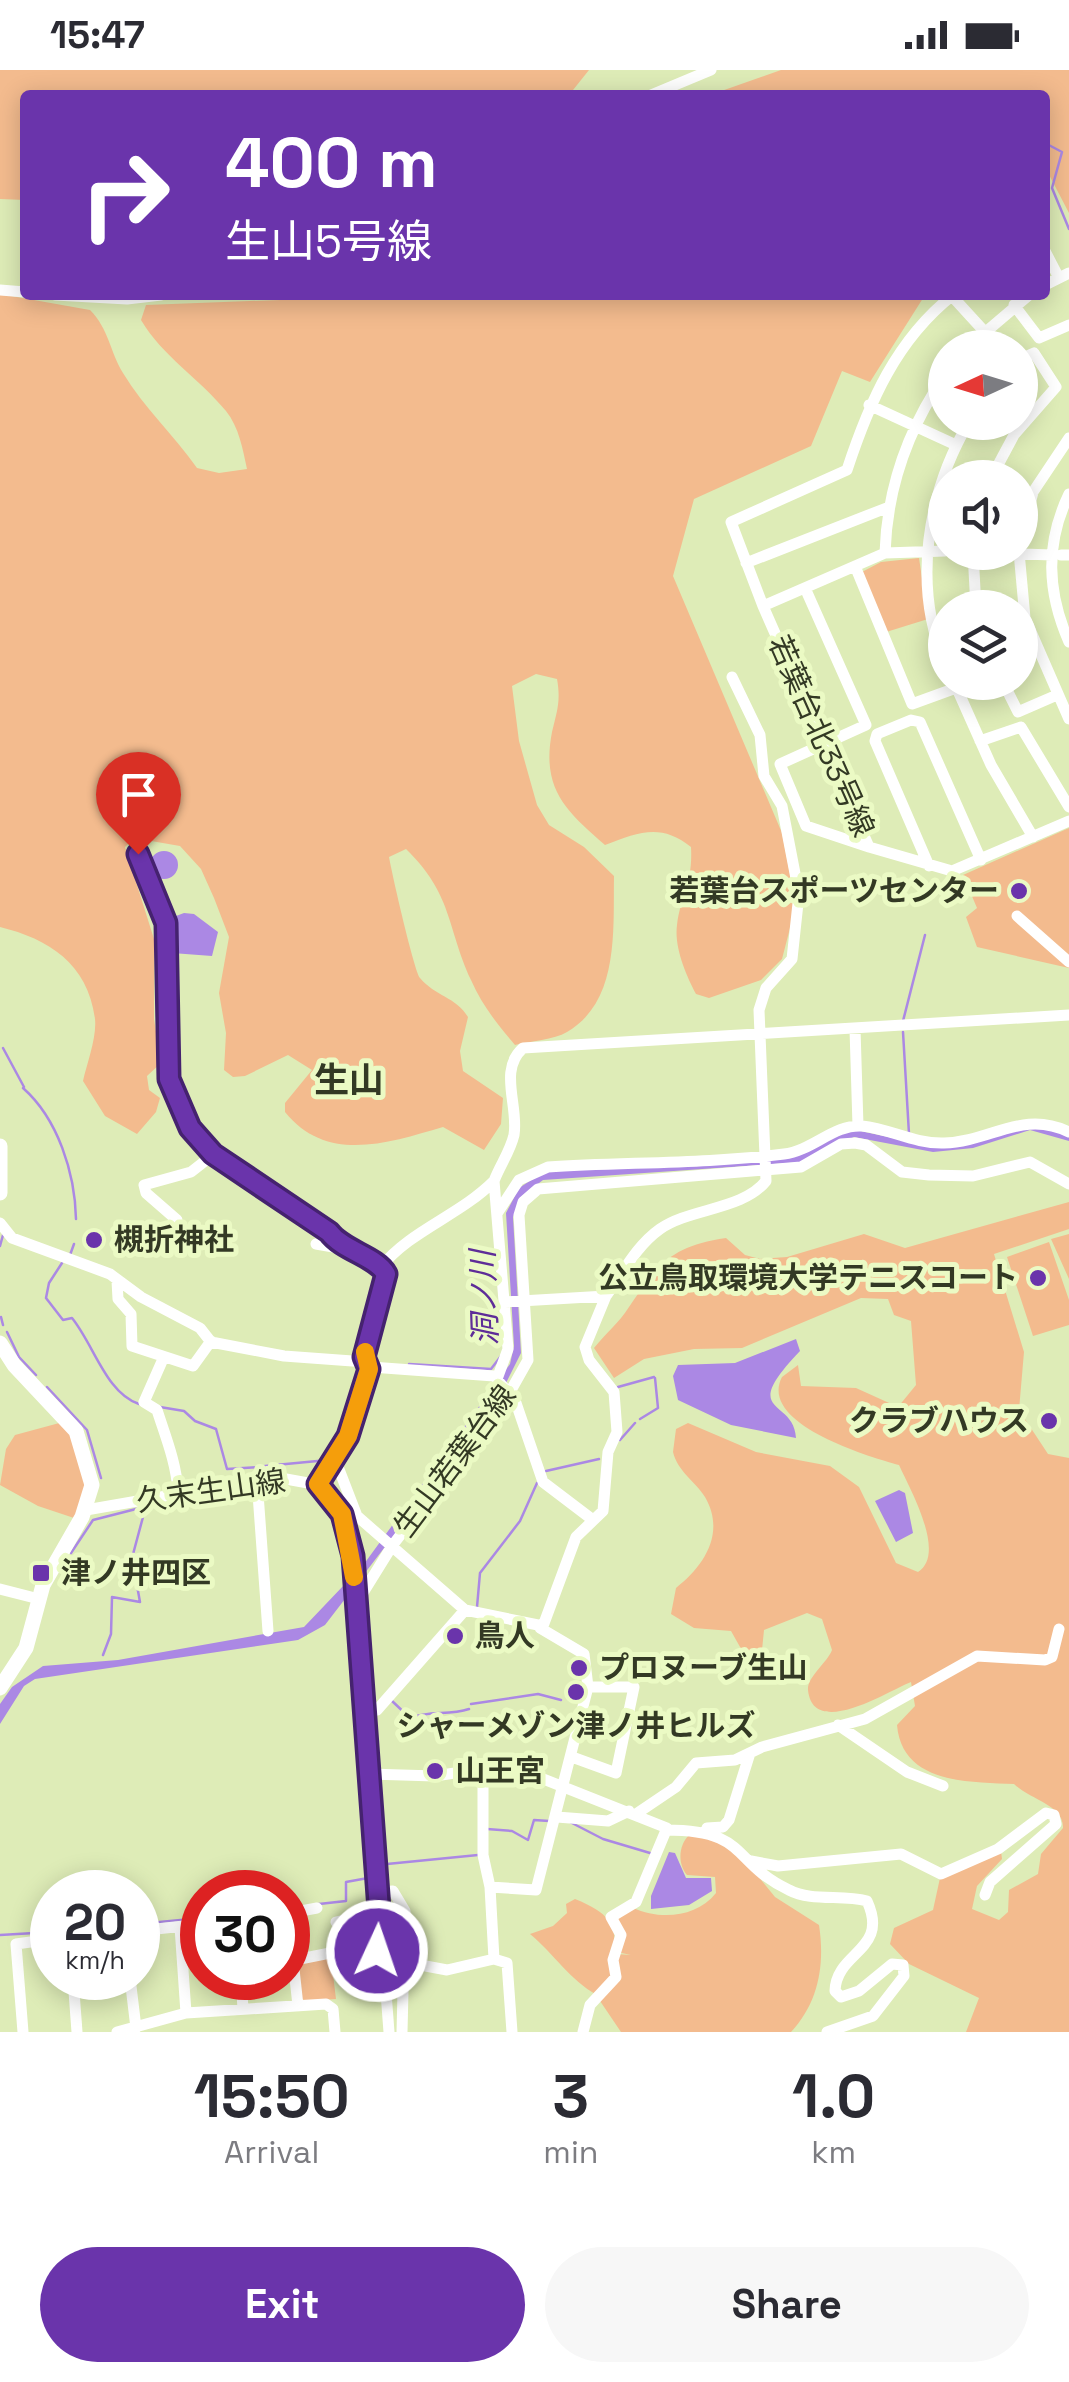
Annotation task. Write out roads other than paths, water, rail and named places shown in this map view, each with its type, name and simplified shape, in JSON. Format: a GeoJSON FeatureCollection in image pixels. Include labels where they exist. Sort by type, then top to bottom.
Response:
{"type":"FeatureCollection","features":[{"type":"Feature","properties":{"kind":"main road"},"geometry":{"type":"LineString","coordinates":[[0,1146],[0,1192]]}},
{"type":"Feature","properties":{"kind":"main road"},"geometry":{"type":"LineString","coordinates":[[0,1343],[14,1365],[76,1431],[92,1485],[86,1510],[49,1570],[26,1648],[0,1688]]}},
{"type":"Feature","properties":{"kind":"street"},"geometry":{"type":"LineString","coordinates":[[663,90],[709,70]]}},
{"type":"Feature","properties":{"kind":"street"},"geometry":{"type":"LineString","coordinates":[[763,606],[731,522],[847,470],[869,406],[906,344],[947,300]]}},
{"type":"Feature","properties":{"kind":"street"},"geometry":{"type":"LineString","coordinates":[[956,300],[983,330],[1022,300]]}},
{"type":"Feature","properties":{"kind":"street"},"geometry":{"type":"LineString","coordinates":[[1014,306],[1039,338],[1069,325]]}},
{"type":"Feature","properties":{"kind":"street"},"geometry":{"type":"LineString","coordinates":[[1038,358],[1056,387],[1038,408]]}},
{"type":"Feature","properties":{"kind":"street"},"geometry":{"type":"LineString","coordinates":[[885,553],[889,507],[916,425],[928,404]]}},
{"type":"Feature","properties":{"kind":"street"},"geometry":{"type":"LineString","coordinates":[[869,406],[956,445]]}},
{"type":"Feature","properties":{"kind":"street"},"geometry":{"type":"LineString","coordinates":[[1038,486],[1069,438]]}},
{"type":"Feature","properties":{"kind":"street"},"geometry":{"type":"LineString","coordinates":[[950,460],[959,440]]}},
{"type":"Feature","properties":{"kind":"street"},"geometry":{"type":"LineString","coordinates":[[1069,494],[1053,536],[1060,555],[1055,605],[1069,642]]}},
{"type":"Feature","properties":{"kind":"street"},"geometry":{"type":"LineString","coordinates":[[746,563],[889,507]]}},
{"type":"Feature","properties":{"kind":"street","name":"若葉台北33号線"},"geometry":{"type":"LineString","coordinates":[[928,550],[885,553],[763,606],[869,848],[952,871],[1069,821]]}},
{"type":"Feature","properties":{"kind":"street"},"geometry":{"type":"LineString","coordinates":[[854,566],[912,704],[928,697]]}},
{"type":"Feature","properties":{"kind":"street"},"geometry":{"type":"LineString","coordinates":[[1021,570],[1025,618],[1069,719]]}},
{"type":"Feature","properties":{"kind":"street"},"geometry":{"type":"LineString","coordinates":[[804,588],[866,725],[780,764],[811,831],[869,848]]}},
{"type":"Feature","properties":{"kind":"street"},"geometry":{"type":"LineString","coordinates":[[540,1628],[576,1537],[602,1511],[608,1452],[617,1432],[614,1392],[589,1360],[585,1346],[606,1296],[634,1255],[662,1227],[752,1192],[766,1181],[758,1035],[766,988],[792,959],[799,894],[782,806],[764,776],[760,735],[732,677]]}},
{"type":"Feature","properties":{"kind":"street"},"geometry":{"type":"LineString","coordinates":[[1012,700],[1018,712],[1062,696]]}},
{"type":"Feature","properties":{"kind":"street"},"geometry":{"type":"LineString","coordinates":[[962,700],[1033,837]]}},
{"type":"Feature","properties":{"kind":"street"},"geometry":{"type":"LineString","coordinates":[[929,866],[875,741],[877,734],[911,720],[920,722],[982,860]]}},
{"type":"Feature","properties":{"kind":"street"},"geometry":{"type":"LineString","coordinates":[[980,741],[1021,727],[1069,806]]}},
{"type":"Feature","properties":{"kind":"street"},"geometry":{"type":"LineString","coordinates":[[138,854],[166,923],[169,1079],[196,1138],[329,1232],[344,1249]]}},
{"type":"Feature","properties":{"kind":"street"},"geometry":{"type":"LineString","coordinates":[[1017,916],[1069,962]]}},
{"type":"Feature","properties":{"kind":"street"},"geometry":{"type":"LineString","coordinates":[[382,1266],[413,1238],[468,1207],[494,1181],[513,1138],[516,1114],[510,1072],[523,1048],[1069,1016]]}},
{"type":"Feature","properties":{"kind":"street"},"geometry":{"type":"LineString","coordinates":[[855,1029],[858,1126]]}},
{"type":"Feature","properties":{"kind":"street"},"geometry":{"type":"LineString","coordinates":[[498,1212],[519,1180],[548,1167],[794,1152],[838,1130],[858,1126],[916,1142],[942,1143],[964,1142],[1022,1122],[1042,1122],[1069,1132]]}},
{"type":"Feature","properties":{"kind":"street"},"geometry":{"type":"LineString","coordinates":[[766,1169],[801,1166],[841,1144],[854,1143],[866,1144],[902,1172],[973,1176],[1030,1162],[1069,1184]]}},
{"type":"Feature","properties":{"kind":"street"},"geometry":{"type":"LineString","coordinates":[[177,1220],[146,1194],[144,1185],[192,1172],[214,1154]]}},
{"type":"Feature","properties":{"kind":"street","name":"生山若葉台線"},"geometry":{"type":"LineString","coordinates":[[356,1604],[392,1546],[510,1392],[528,1360],[519,1215],[523,1202],[538,1188],[766,1169]]}},
{"type":"Feature","properties":{"kind":"street"},"geometry":{"type":"LineString","coordinates":[[494,1181],[508,1350],[497,1379]]}},
{"type":"Feature","properties":{"kind":"street"},"geometry":{"type":"LineString","coordinates":[[0,1223],[12,1238],[110,1274],[183,1316],[208,1334],[211,1341]]}},
{"type":"Feature","properties":{"kind":"street"},"geometry":{"type":"LineString","coordinates":[[316,1244],[344,1249],[382,1266],[386,1280],[366,1343],[368,1365],[348,1436],[318,1484]]}},
{"type":"Feature","properties":{"kind":"street"},"geometry":{"type":"LineString","coordinates":[[117,1281],[118,1299],[131,1314],[132,1346],[192,1366],[211,1341]]}},
{"type":"Feature","properties":{"kind":"street"},"geometry":{"type":"LineString","coordinates":[[506,1302],[606,1296]]}},
{"type":"Feature","properties":{"kind":"street"},"geometry":{"type":"LineString","coordinates":[[211,1341],[284,1356],[481,1374],[497,1379],[510,1392],[543,1482],[593,1520]]}},
{"type":"Feature","properties":{"kind":"street"},"geometry":{"type":"LineString","coordinates":[[163,1359],[144,1402],[157,1410],[164,1440],[174,1455],[178,1491]]}},
{"type":"Feature","properties":{"kind":"street"},"geometry":{"type":"LineString","coordinates":[[336,1459],[358,1516],[465,1610],[481,1609],[540,1628],[588,1658],[588,1687],[536,1890],[490,1887]]}},
{"type":"Feature","properties":{"kind":"street","name":"久末生山線"},"geometry":{"type":"LineString","coordinates":[[86,1510],[178,1491],[257,1480],[301,1479],[318,1484],[342,1514],[353,1556],[389,2032]]}},
{"type":"Feature","properties":{"kind":"street"},"geometry":{"type":"LineString","coordinates":[[257,1480],[268,1631]]}},
{"type":"Feature","properties":{"kind":"street"},"geometry":{"type":"LineString","coordinates":[[0,1589],[39,1599]]}},
{"type":"Feature","properties":{"kind":"street"},"geometry":{"type":"LineString","coordinates":[[364,1712],[377,1710],[465,1610]]}},
{"type":"Feature","properties":{"kind":"street"},"geometry":{"type":"LineString","coordinates":[[556,1817],[593,1822],[625,1816],[676,1787],[696,1762],[735,1760],[876,1714],[977,1656],[1046,1660],[1052,1657],[1059,1629]]}},
{"type":"Feature","properties":{"kind":"street"},"geometry":{"type":"LineString","coordinates":[[572,1757],[616,1773],[634,1686],[588,1687]]}},
{"type":"Feature","properties":{"kind":"street"},"geometry":{"type":"LineString","coordinates":[[838,1725],[907,1772],[943,1786]]}},
{"type":"Feature","properties":{"kind":"street"},"geometry":{"type":"LineString","coordinates":[[369,1774],[435,1776],[483,1766],[522,1768],[666,1830],[700,1830],[723,1827],[729,1820],[750,1753]]}},
{"type":"Feature","properties":{"kind":"street"},"geometry":{"type":"LineString","coordinates":[[483,1766],[483,1854],[490,1887],[494,1959]]}},
{"type":"Feature","properties":{"kind":"street"},"geometry":{"type":"LineString","coordinates":[[751,1861],[778,1866],[901,1854],[941,1874],[1004,1846],[1046,1813],[1054,1815],[1056,1824],[990,1882],[985,1895]]}},
{"type":"Feature","properties":{"kind":"street"},"geometry":{"type":"LineString","coordinates":[[583,2032],[590,2005],[616,1978],[614,1960],[621,1935],[611,1916],[636,1902],[666,1830]]}},
{"type":"Feature","properties":{"kind":"street"},"geometry":{"type":"LineString","coordinates":[[700,1830],[728,1840],[790,1891],[866,1901],[872,1919],[870,1938],[836,1976],[835,1991],[842,1997],[859,1991],[892,1964],[903,1965],[904,1976],[872,2016],[826,2032]]}},
{"type":"Feature","properties":{"kind":"street"},"geometry":{"type":"LineString","coordinates":[[378,1892],[393,1892],[404,1911],[407,1964],[402,1980],[402,2032]]}},
{"type":"Feature","properties":{"kind":"street"},"geometry":{"type":"LineString","coordinates":[[310,1909],[318,1908]]}},
{"type":"Feature","properties":{"kind":"street"},"geometry":{"type":"LineString","coordinates":[[336,1922],[380,1912]]}},
{"type":"Feature","properties":{"kind":"street"},"geometry":{"type":"LineString","coordinates":[[160,1929],[180,1927]]}},
{"type":"Feature","properties":{"kind":"street"},"geometry":{"type":"LineString","coordinates":[[22,2032],[16,1944],[30,1942]]}},
{"type":"Feature","properties":{"kind":"street"},"geometry":{"type":"LineString","coordinates":[[310,1957],[355,1948],[407,1964],[447,1970],[494,1959],[510,1966],[512,2032]]}},
{"type":"Feature","properties":{"kind":"street"},"geometry":{"type":"LineString","coordinates":[[75,2000],[77,2032]]}},
{"type":"Feature","properties":{"kind":"street"},"geometry":{"type":"LineString","coordinates":[[133,2000],[136,2028]]}},
{"type":"Feature","properties":{"kind":"street"},"geometry":{"type":"LineString","coordinates":[[185,2000],[186,2013]]}},
{"type":"Feature","properties":{"kind":"street"},"geometry":{"type":"LineString","coordinates":[[242,2000],[243,2009]]}},
{"type":"Feature","properties":{"kind":"street"},"geometry":{"type":"LineString","coordinates":[[297,2000],[298,2006]]}},
{"type":"Feature","properties":{"kind":"street"},"geometry":{"type":"LineString","coordinates":[[117,2032],[186,2013],[326,2004],[333,2009],[335,2032]]}},
{"type":"Feature","properties":{"kind":"waterway"},"geometry":{"type":"LineString","coordinates":[[1050,146],[1062,152],[1052,188],[1069,229]]}},
{"type":"Feature","properties":{"kind":"waterway"},"geometry":{"type":"LineString","coordinates":[[903,1021],[925,935]]}},
{"type":"Feature","properties":{"kind":"waterway"},"geometry":{"type":"LineString","coordinates":[[903,1032],[909,1134]]}},
{"type":"Feature","properties":{"kind":"waterway"},"geometry":{"type":"LineString","coordinates":[[3,1048],[24,1087]]}},
{"type":"Feature","properties":{"kind":"waterway"},"geometry":{"type":"LineString","coordinates":[[23,1088],[46,1115],[62,1148],[72,1183],[76,1219]]}},
{"type":"Feature","properties":{"kind":"waterway"},"geometry":{"type":"LineString","coordinates":[[0,1246],[3,1235]]}},
{"type":"Feature","properties":{"kind":"waterway"},"geometry":{"type":"LineString","coordinates":[[70,1255],[74,1244]]}},
{"type":"Feature","properties":{"kind":"waterway"},"geometry":{"type":"LineString","coordinates":[[62,1263],[49,1283],[46,1298],[63,1320],[72,1318],[118,1390],[139,1404]]}},
{"type":"Feature","properties":{"kind":"waterway"},"geometry":{"type":"LineString","coordinates":[[1,1317],[3,1325]]}},
{"type":"Feature","properties":{"kind":"waterway"},"geometry":{"type":"LineString","coordinates":[[7,1332],[19,1357],[36,1375]]}},
{"type":"Feature","properties":{"kind":"waterway","name":"洞ノ川"},"geometry":{"type":"LineString","coordinates":[[409,1364],[491,1369],[501,1356]]}},
{"type":"Feature","properties":{"kind":"waterway"},"geometry":{"type":"LineString","coordinates":[[359,1386],[363,1369]]}},
{"type":"Feature","properties":{"kind":"waterway"},"geometry":{"type":"LineString","coordinates":[[618,1387],[654,1377]]}},
{"type":"Feature","properties":{"kind":"waterway"},"geometry":{"type":"LineString","coordinates":[[640,1419],[658,1408],[655,1378]]}},
{"type":"Feature","properties":{"kind":"waterway"},"geometry":{"type":"LineString","coordinates":[[47,1387],[87,1430],[101,1478]]}},
{"type":"Feature","properties":{"kind":"waterway"},"geometry":{"type":"LineString","coordinates":[[160,1407],[184,1411],[195,1421],[216,1429],[227,1469],[261,1467]]}},
{"type":"Feature","properties":{"kind":"waterway"},"geometry":{"type":"LineString","coordinates":[[620,1440],[635,1423]]}},
{"type":"Feature","properties":{"kind":"waterway"},"geometry":{"type":"LineString","coordinates":[[546,1471],[599,1459]]}},
{"type":"Feature","properties":{"kind":"waterway"},"geometry":{"type":"LineString","coordinates":[[265,1466],[328,1460]]}},
{"type":"Feature","properties":{"kind":"waterway"},"geometry":{"type":"LineString","coordinates":[[477,1607],[480,1573],[520,1521],[537,1483]]}},
{"type":"Feature","properties":{"kind":"waterway"},"geometry":{"type":"LineString","coordinates":[[154,1506],[189,1499]]}},
{"type":"Feature","properties":{"kind":"waterway"},"geometry":{"type":"LineString","coordinates":[[71,1553],[93,1520],[140,1508]]}},
{"type":"Feature","properties":{"kind":"waterway"},"geometry":{"type":"LineString","coordinates":[[103,1655],[111,1634],[112,1597],[140,1602],[132,1558],[143,1517]]}},
{"type":"Feature","properties":{"kind":"waterway"},"geometry":{"type":"LineString","coordinates":[[350,1612],[352,1636]]}},
{"type":"Feature","properties":{"kind":"waterway"},"geometry":{"type":"LineString","coordinates":[[471,1704],[538,1694],[561,1700]]}},
{"type":"Feature","properties":{"kind":"waterway"},"geometry":{"type":"LineString","coordinates":[[391,1700],[410,1718],[469,1709]]}},
{"type":"Feature","properties":{"kind":"waterway"},"geometry":{"type":"LineString","coordinates":[[487,1829],[512,1831],[528,1840],[534,1820],[549,1821]]}},
{"type":"Feature","properties":{"kind":"waterway"},"geometry":{"type":"LineString","coordinates":[[570,1822],[603,1839],[650,1853]]}},
{"type":"Feature","properties":{"kind":"waterway"},"geometry":{"type":"LineString","coordinates":[[387,1864],[478,1855]]}},
{"type":"Feature","properties":{"kind":"waterway"},"geometry":{"type":"LineString","coordinates":[[319,1904],[346,1901],[346,1882],[368,1878],[370,1870]]}},
{"type":"Feature","properties":{"kind":"waterway"},"geometry":{"type":"LineString","coordinates":[[160,1922],[180,1920]]}},
{"type":"Feature","properties":{"kind":"waterway"},"geometry":{"type":"LineString","coordinates":[[0,1935],[30,1933]]}},
{"type":"Feature","properties":{"kind":"place","name":"若葉台スポーツセンター"},"geometry":{"type":"Point","coordinates":[1019,891]}},
{"type":"Feature","properties":{"kind":"place","name":"槻折神社"},"geometry":{"type":"Point","coordinates":[94,1240]}},
{"type":"Feature","properties":{"kind":"place","name":"公立鳥取環境大学テニスコート"},"geometry":{"type":"Point","coordinates":[1038,1278]}},
{"type":"Feature","properties":{"kind":"place","name":"クラブハウス"},"geometry":{"type":"Point","coordinates":[1049,1421]}},
{"type":"Feature","properties":{"kind":"place","name":"津ノ井四区"},"geometry":{"type":"Point","coordinates":[41,1573]}},
{"type":"Feature","properties":{"kind":"place","name":"鳥人"},"geometry":{"type":"Point","coordinates":[455,1636]}},
{"type":"Feature","properties":{"kind":"place","name":"プロヌーブ生山"},"geometry":{"type":"Point","coordinates":[579,1668]}},
{"type":"Feature","properties":{"kind":"place","name":"シャーメゾン津ノ井ヒルズ"},"geometry":{"type":"Point","coordinates":[576,1692]}},
{"type":"Feature","properties":{"kind":"place","name":"山王宮"},"geometry":{"type":"Point","coordinates":[435,1771]}},
{"type":"Feature","properties":{"kind":"district","name":"生山"},"geometry":{"type":"Point","coordinates":[349,1080]}}]}
